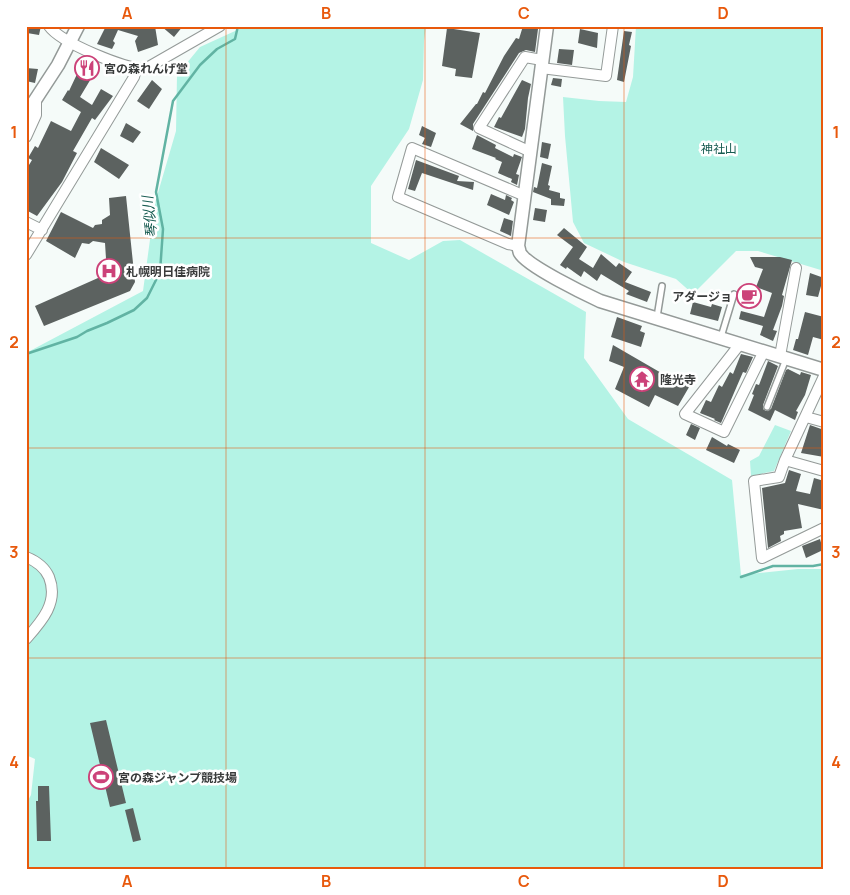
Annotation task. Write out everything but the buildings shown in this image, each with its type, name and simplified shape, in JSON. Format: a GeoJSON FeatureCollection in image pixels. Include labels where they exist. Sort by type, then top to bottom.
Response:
{"type":"FeatureCollection","features":[{"type":"Feature","properties":{"kind":"street"},"geometry":{"type":"LineString","coordinates":[[49,26],[60,37],[70,43],[114,62],[136,69],[145,69],[220,26]]}},
{"type":"Feature","properties":{"kind":"street"},"geometry":{"type":"LineString","coordinates":[[26,114],[58,65],[78,26]]}},
{"type":"Feature","properties":{"kind":"street"},"geometry":{"type":"LineString","coordinates":[[548,26],[518,246],[520,253],[527,260],[567,285],[600,301],[824,370]]}},
{"type":"Feature","properties":{"kind":"street"},"geometry":{"type":"LineString","coordinates":[[531,152],[479,128],[525,58],[542,64],[606,76],[613,26]]}},
{"type":"Feature","properties":{"kind":"street"},"geometry":{"type":"LineString","coordinates":[[26,255],[134,77],[136,69]]}},
{"type":"Feature","properties":{"kind":"street"},"geometry":{"type":"LineString","coordinates":[[26,137],[36,115],[36,98]]}},
{"type":"Feature","properties":{"kind":"street"},"geometry":{"type":"LineString","coordinates":[[518,246],[508,244],[398,197],[412,148],[525,196]]}},
{"type":"Feature","properties":{"kind":"street"},"geometry":{"type":"LineString","coordinates":[[26,222],[42,230]]}},
{"type":"Feature","properties":{"kind":"street"},"geometry":{"type":"LineString","coordinates":[[784,357],[796,268]]}},
{"type":"Feature","properties":{"kind":"street"},"geometry":{"type":"LineString","coordinates":[[740,344],[685,414],[724,432],[764,351]]}},
{"type":"Feature","properties":{"kind":"street"},"geometry":{"type":"LineString","coordinates":[[824,376],[779,477],[754,482],[762,558],[824,528]]}},
{"type":"Feature","properties":{"kind":"street"},"geometry":{"type":"LineString","coordinates":[[806,417],[824,422]]}},
{"type":"Feature","properties":{"kind":"street"},"geometry":{"type":"LineString","coordinates":[[785,460],[824,471]]}},
{"type":"Feature","properties":{"kind":"street"},"geometry":{"type":"LineString","coordinates":[[26,558],[47,572],[52,584],[53,596],[50,606],[26,639]]}},
{"type":"Feature","properties":{"kind":"lane"},"geometry":{"type":"LineString","coordinates":[[657,319],[662,286]]}},
{"type":"Feature","properties":{"kind":"lane"},"geometry":{"type":"LineString","coordinates":[[721,338],[734,294]]}},
{"type":"Feature","properties":{"kind":"lane"},"geometry":{"type":"LineString","coordinates":[[767,407],[784,357]]}},
{"type":"Feature","properties":{"kind":"green space"},"geometry":{"type":"Polygon","coordinates":[[[246,26],[426,26],[423,80],[409,129],[371,186],[371,243],[409,260],[443,241],[460,240],[586,312],[584,358],[628,419],[732,480],[741,575],[798,569],[824,569],[824,869],[26,869],[26,804],[31,795],[35,759],[26,755],[26,353],[143,291],[155,203],[176,131],[177,75],[200,47],[246,26]]]}},
{"type":"Feature","properties":{"kind":"green space","name":"神社山"},"geometry":{"type":"Polygon","coordinates":[[[636,26],[824,26],[824,271],[758,251],[736,251],[693,294],[676,279],[624,262],[584,243],[573,222],[563,97],[626,102],[633,77],[636,26]]]}},
{"type":"Feature","properties":{"kind":"green space"},"geometry":{"type":"Polygon","coordinates":[[[775,425],[791,431],[774,471],[751,476],[750,461],[759,456],[775,425]]]}},
{"type":"Feature","properties":{"kind":"waterway","name":"琴似川"},"geometry":{"type":"LineString","coordinates":[[26,354],[77,337],[134,310],[147,298],[160,272],[163,229],[156,192],[173,101],[200,65],[217,49],[235,39],[238,26]]}},
{"type":"Feature","properties":{"kind":"waterway"},"geometry":{"type":"LineString","coordinates":[[741,577],[773,566],[813,566],[824,564]]}},
{"type":"Feature","properties":{"kind":"place","name":"宮の森れんげ堂"},"geometry":{"type":"Point","coordinates":[87,68]}},
{"type":"Feature","properties":{"kind":"place","name":"札幌明日佳病院"},"geometry":{"type":"Point","coordinates":[109,271]}},
{"type":"Feature","properties":{"kind":"place","name":"アダージョ"},"geometry":{"type":"Point","coordinates":[749,296]}},
{"type":"Feature","properties":{"kind":"place","name":"隆光寺"},"geometry":{"type":"Point","coordinates":[642,379]}},
{"type":"Feature","properties":{"kind":"place","name":"宮の森ジャンプ競技場"},"geometry":{"type":"Point","coordinates":[101,777]}}]}
